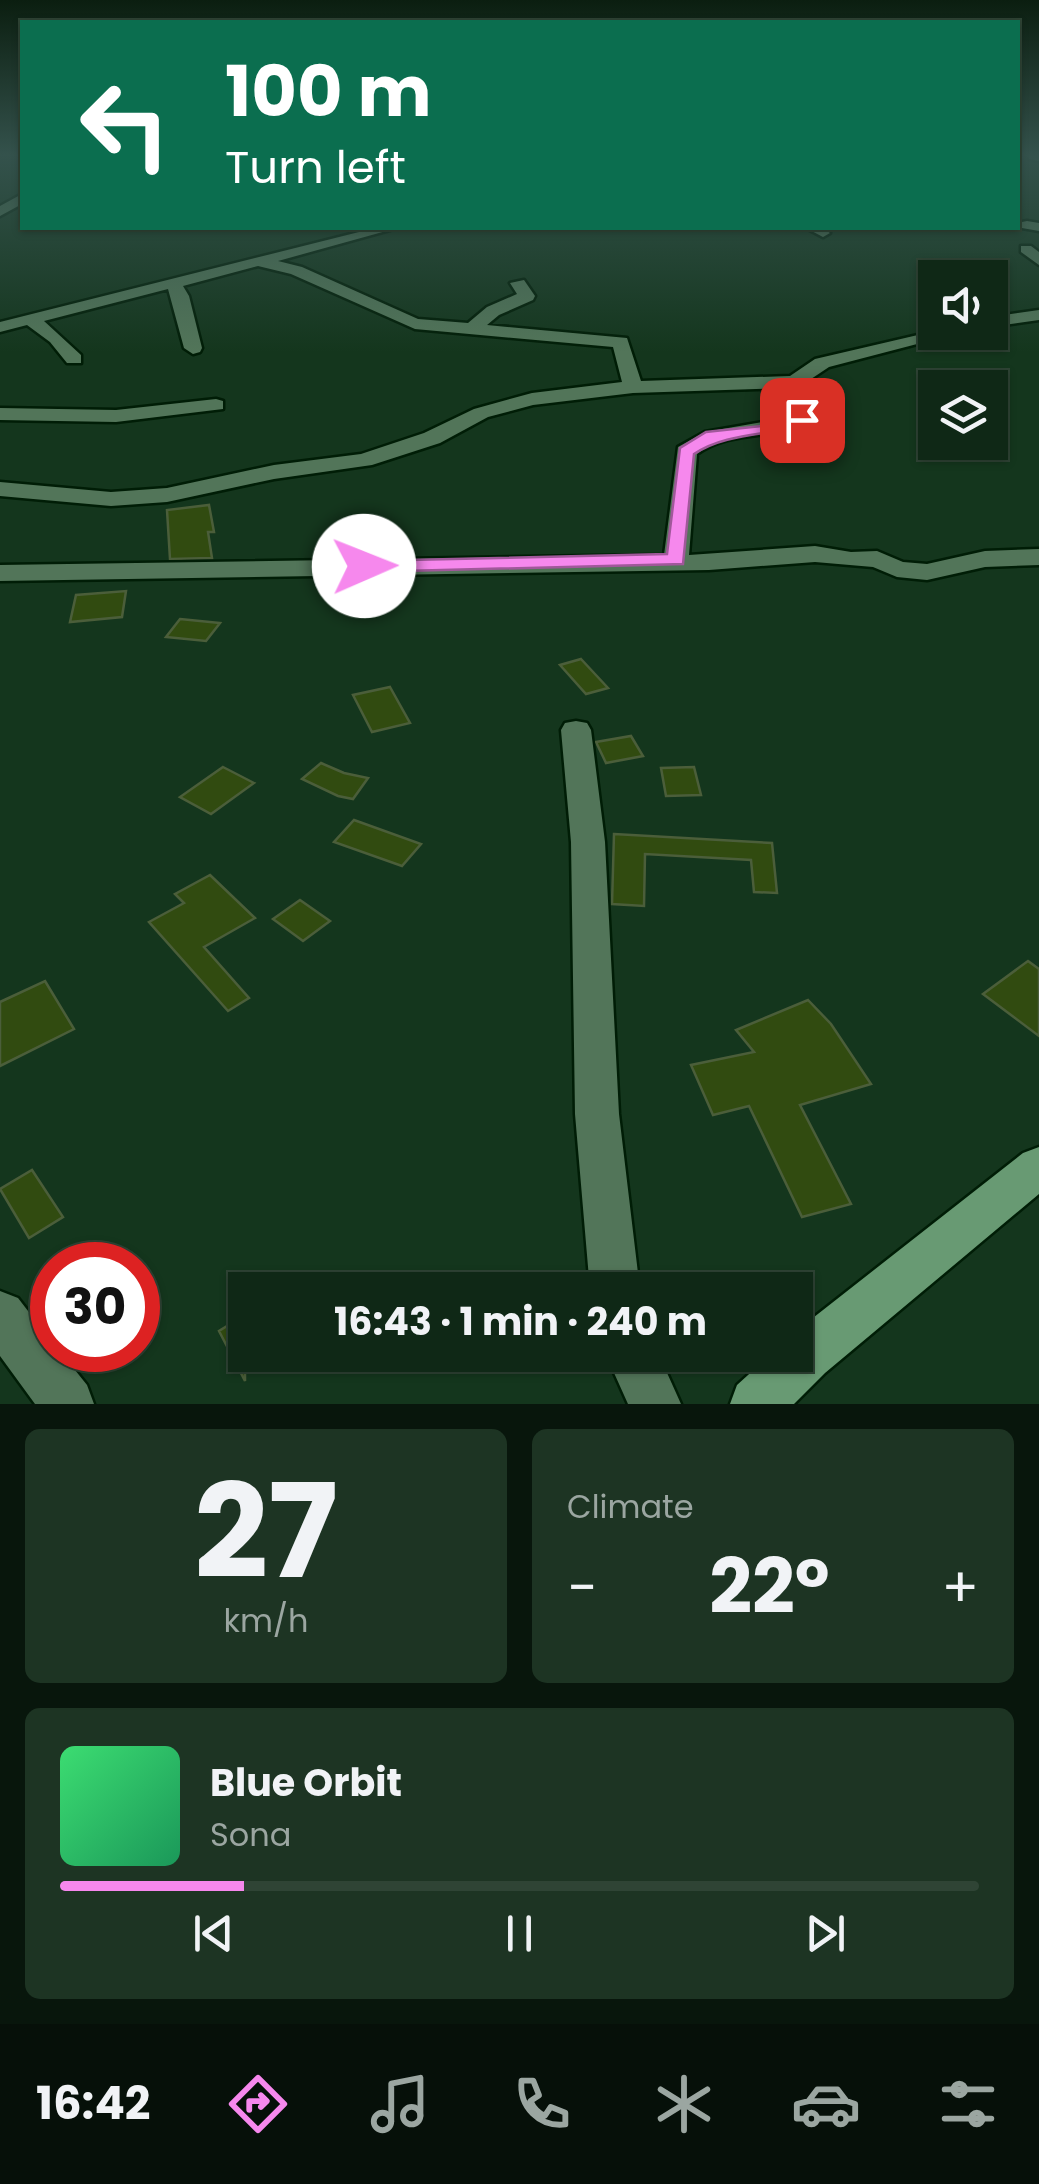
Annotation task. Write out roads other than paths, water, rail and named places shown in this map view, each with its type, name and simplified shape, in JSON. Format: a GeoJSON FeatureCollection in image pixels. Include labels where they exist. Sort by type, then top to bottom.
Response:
{"type":"FeatureCollection","features":[{"type":"Feature","properties":{"kind":"main road"},"geometry":{"type":"LineString","coordinates":[[756,1404],[807,1356],[1039,1167]]}},
{"type":"Feature","properties":{"kind":"street"},"geometry":{"type":"LineString","coordinates":[[0,327],[147,288],[177,291],[255,261],[381,230]]}},
{"type":"Feature","properties":{"kind":"street"},"geometry":{"type":"LineString","coordinates":[[340,239],[379,252]]}},
{"type":"Feature","properties":{"kind":"street"},"geometry":{"type":"LineString","coordinates":[[255,261],[296,270],[415,324],[621,342],[633,388]]}},
{"type":"Feature","properties":{"kind":"street"},"geometry":{"type":"LineString","coordinates":[[472,329],[493,311],[527,296],[518,284]]}},
{"type":"Feature","properties":{"kind":"street"},"geometry":{"type":"LineString","coordinates":[[177,291],[193,348]]}},
{"type":"Feature","properties":{"kind":"street"},"geometry":{"type":"LineString","coordinates":[[1008,319],[1039,315]]}},
{"type":"Feature","properties":{"kind":"street"},"geometry":{"type":"LineString","coordinates":[[30,319],[56,338],[74,360]]}},
{"type":"Feature","properties":{"kind":"street"},"geometry":{"type":"LineString","coordinates":[[676,560],[686,452],[712,435],[774,429],[802,420],[799,382],[804,372],[822,363],[918,340]]}},
{"type":"Feature","properties":{"kind":"street"},"geometry":{"type":"LineString","coordinates":[[0,489],[111,499],[167,495],[262,474],[364,460],[432,438],[480,413],[532,399],[633,388],[799,382]]}},
{"type":"Feature","properties":{"kind":"street"},"geometry":{"type":"LineString","coordinates":[[0,414],[116,416],[216,405]]}},
{"type":"Feature","properties":{"kind":"street"},"geometry":{"type":"LineString","coordinates":[[0,573],[728,562],[815,554],[851,560],[877,558],[897,569],[928,572],[984,559],[1039,557]]}},
{"type":"Feature","properties":{"kind":"street"},"geometry":{"type":"LineString","coordinates":[[576,730],[588,842],[596,1114],[614,1272]]}},
{"type":"Feature","properties":{"kind":"street"},"geometry":{"type":"LineString","coordinates":[[0,1315],[68,1404]]}},
{"type":"Feature","properties":{"kind":"street"},"geometry":{"type":"LineString","coordinates":[[640,1372],[655,1404]]}}]}
